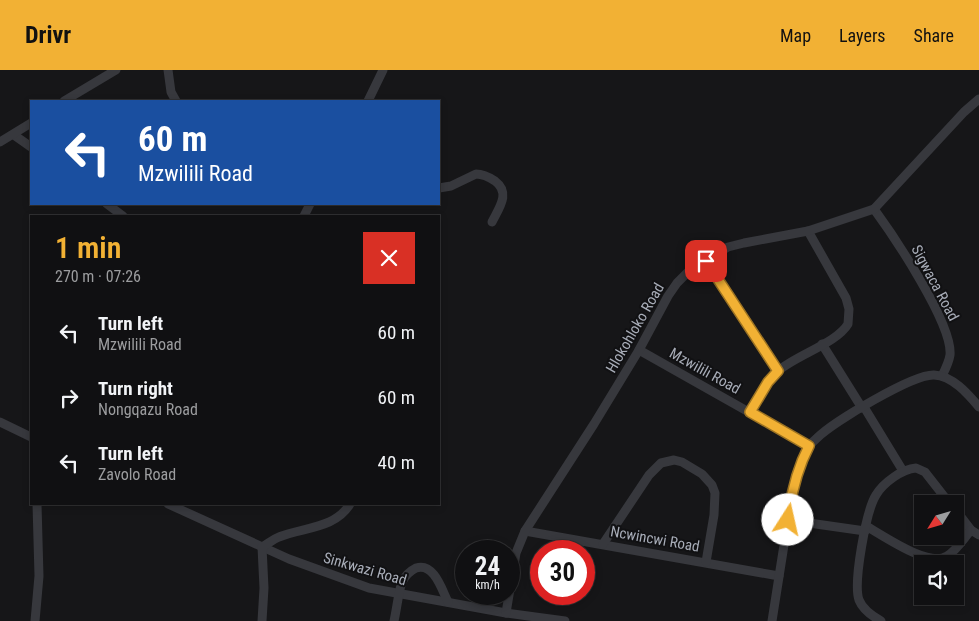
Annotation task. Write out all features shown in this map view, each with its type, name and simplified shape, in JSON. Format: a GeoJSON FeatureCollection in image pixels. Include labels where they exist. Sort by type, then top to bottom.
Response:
{"type":"FeatureCollection","features":[{"type":"Feature","properties":{"kind":"street"},"geometry":{"type":"LineString","coordinates":[[66,100],[116,70]]}},
{"type":"Feature","properties":{"kind":"street"},"geometry":{"type":"LineString","coordinates":[[168,70],[171,92],[175,100]]}},
{"type":"Feature","properties":{"kind":"street"},"geometry":{"type":"LineString","coordinates":[[368,100],[383,70]]}},
{"type":"Feature","properties":{"kind":"street","name":"Hlokohloko Road"},"geometry":{"type":"LineString","coordinates":[[506,613],[516,553],[525,531],[594,424],[677,283],[689,271],[735,245],[808,231],[874,208],[964,112],[979,99]]}},
{"type":"Feature","properties":{"kind":"street"},"geometry":{"type":"LineString","coordinates":[[0,142],[30,124]]}},
{"type":"Feature","properties":{"kind":"street"},"geometry":{"type":"LineString","coordinates":[[14,135],[30,146]]}},
{"type":"Feature","properties":{"kind":"street"},"geometry":{"type":"LineString","coordinates":[[440,188],[451,186],[476,174],[490,178],[499,184],[504,196],[492,222]]}},
{"type":"Feature","properties":{"kind":"street"},"geometry":{"type":"LineString","coordinates":[[108,205],[122,215]]}},
{"type":"Feature","properties":{"kind":"street","name":"Sigwaca Road"},"geometry":{"type":"LineString","coordinates":[[874,208],[897,242],[936,310],[945,331],[950,354],[942,376]]}},
{"type":"Feature","properties":{"kind":"street"},"geometry":{"type":"LineString","coordinates":[[750,412],[768,382],[778,371],[798,357],[834,338],[847,327],[850,317],[846,298],[808,231]]}},
{"type":"Feature","properties":{"kind":"street"},"geometry":{"type":"LineString","coordinates":[[706,261],[778,371]]}},
{"type":"Feature","properties":{"kind":"street"},"geometry":{"type":"LineString","coordinates":[[822,344],[903,471]]}},
{"type":"Feature","properties":{"kind":"street","name":"Mzwilili Road"},"geometry":{"type":"LineString","coordinates":[[639,350],[809,446]]}},
{"type":"Feature","properties":{"kind":"street"},"geometry":{"type":"LineString","coordinates":[[772,621],[790,502],[798,471],[809,446],[828,429],[863,407],[908,382],[929,375],[942,376],[959,386],[979,408]]}},
{"type":"Feature","properties":{"kind":"street"},"geometry":{"type":"LineString","coordinates":[[0,422],[30,437]]}},
{"type":"Feature","properties":{"kind":"street"},"geometry":{"type":"LineString","coordinates":[[603,544],[649,475],[661,463],[674,460],[682,462],[702,474],[712,485],[715,493],[714,515],[706,562]]}},
{"type":"Feature","properties":{"kind":"street"},"geometry":{"type":"LineString","coordinates":[[881,621],[864,609],[857,594],[857,582],[867,516],[876,495],[880,488],[903,471],[916,468],[920,469],[942,495]]}},
{"type":"Feature","properties":{"kind":"street"},"geometry":{"type":"LineString","coordinates":[[35,621],[39,576],[36,505]]}},
{"type":"Feature","properties":{"kind":"street","name":"Sinkwazi Road"},"geometry":{"type":"LineString","coordinates":[[170,505],[288,559],[369,588],[506,613],[565,621]]}},
{"type":"Feature","properties":{"kind":"street"},"geometry":{"type":"LineString","coordinates":[[262,621],[264,588],[262,547],[280,537],[317,527],[332,520],[349,505]]}},
{"type":"Feature","properties":{"kind":"street"},"geometry":{"type":"LineString","coordinates":[[788,520],[866,528],[918,554],[935,560],[947,556],[975,532],[964,519]]}},
{"type":"Feature","properties":{"kind":"street","name":"Ncwincwi Road"},"geometry":{"type":"LineString","coordinates":[[525,531],[779,576]]}},
{"type":"Feature","properties":{"kind":"street"},"geometry":{"type":"LineString","coordinates":[[394,621],[404,579],[409,572],[422,567],[432,573],[448,602]]}},
{"type":"Feature","properties":{"kind":"route"},"geometry":{"type":"LineString","coordinates":[[706,261],[778,371],[768,382],[750,412],[809,446],[798,471],[790,502],[788,520]]}}]}
